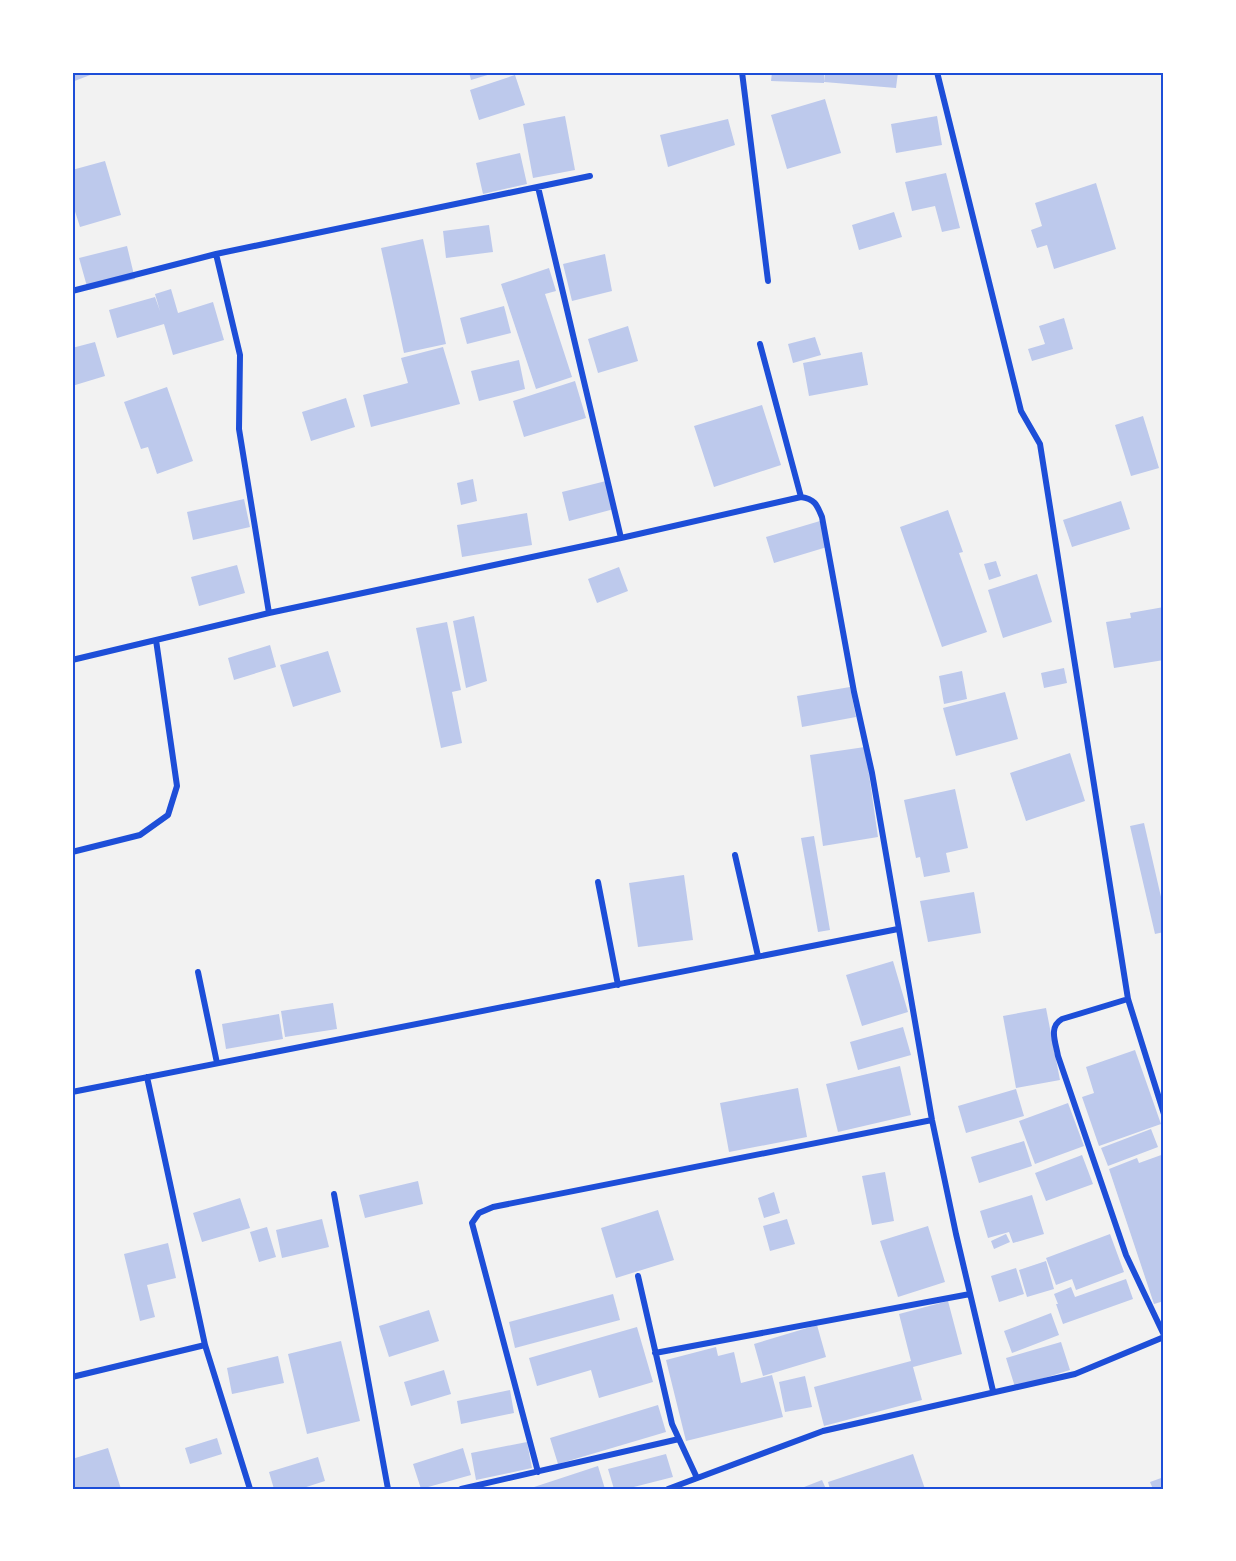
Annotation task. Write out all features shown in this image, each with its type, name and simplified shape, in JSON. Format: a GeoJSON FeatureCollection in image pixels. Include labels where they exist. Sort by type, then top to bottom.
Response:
{"type":"FeatureCollection","features":[{"type":"Feature","properties":{"kind":"street"},"geometry":{"type":"LineString","coordinates":[[742,72],[768,281]]}},
{"type":"Feature","properties":{"kind":"street"},"geometry":{"type":"LineString","coordinates":[[937,72],[1021,411],[1040,444],[1128,999],[1164,1114]]}},
{"type":"Feature","properties":{"kind":"street"},"geometry":{"type":"LineString","coordinates":[[72,291],[216,254],[590,176]]}},
{"type":"Feature","properties":{"kind":"street"},"geometry":{"type":"LineString","coordinates":[[538,187],[621,538]]}},
{"type":"Feature","properties":{"kind":"street"},"geometry":{"type":"LineString","coordinates":[[216,254],[240,355],[239,429],[269,614]]}},
{"type":"Feature","properties":{"kind":"street"},"geometry":{"type":"LineString","coordinates":[[760,344],[801,497]]}},
{"type":"Feature","properties":{"kind":"street"},"geometry":{"type":"LineString","coordinates":[[72,660],[269,614],[801,497],[811,499],[817,504],[822,517],[854,692],[872,773],[932,1120],[993,1391]]}},
{"type":"Feature","properties":{"kind":"street"},"geometry":{"type":"LineString","coordinates":[[72,852],[140,835],[168,815],[177,786],[156,640]]}},
{"type":"Feature","properties":{"kind":"street"},"geometry":{"type":"LineString","coordinates":[[735,855],[758,956]]}},
{"type":"Feature","properties":{"kind":"street"},"geometry":{"type":"LineString","coordinates":[[598,882],[618,985]]}},
{"type":"Feature","properties":{"kind":"street"},"geometry":{"type":"LineString","coordinates":[[72,1092],[898,929]]}},
{"type":"Feature","properties":{"kind":"street"},"geometry":{"type":"LineString","coordinates":[[198,972],[217,1064]]}},
{"type":"Feature","properties":{"kind":"street"},"geometry":{"type":"LineString","coordinates":[[668,1489],[823,1431],[1075,1374],[1164,1336],[1126,1255],[1058,1056],[1053,1029],[1056,1022],[1062,1019],[1128,999]]}},
{"type":"Feature","properties":{"kind":"street"},"geometry":{"type":"LineString","coordinates":[[147,1077],[205,1345],[250,1489]]}},
{"type":"Feature","properties":{"kind":"street"},"geometry":{"type":"LineString","coordinates":[[538,1472],[472,1223],[479,1213],[505,1204],[932,1120]]}},
{"type":"Feature","properties":{"kind":"street"},"geometry":{"type":"LineString","coordinates":[[334,1194],[388,1489]]}},
{"type":"Feature","properties":{"kind":"street"},"geometry":{"type":"LineString","coordinates":[[638,1276],[672,1424],[697,1478]]}},
{"type":"Feature","properties":{"kind":"street"},"geometry":{"type":"LineString","coordinates":[[656,1353],[970,1294]]}},
{"type":"Feature","properties":{"kind":"street"},"geometry":{"type":"LineString","coordinates":[[72,1377],[205,1345]]}},
{"type":"Feature","properties":{"kind":"street"},"geometry":{"type":"LineString","coordinates":[[461,1489],[679,1439]]}},
{"type":"Feature","properties":{"kind":"building"},"geometry":{"type":"Polygon","coordinates":[[[72,72],[98,72],[72,82],[72,72]]]}},
{"type":"Feature","properties":{"kind":"building"},"geometry":{"type":"Polygon","coordinates":[[[469,72],[494,72],[494,73],[471,80],[469,72]]]}},
{"type":"Feature","properties":{"kind":"building"},"geometry":{"type":"Polygon","coordinates":[[[772,72],[824,72],[824,83],[771,81],[772,72]]]}},
{"type":"Feature","properties":{"kind":"building"},"geometry":{"type":"Polygon","coordinates":[[[825,72],[898,72],[896,88],[824,82],[825,72]]]}},
{"type":"Feature","properties":{"kind":"building"},"geometry":{"type":"Polygon","coordinates":[[[515,75],[525,105],[479,120],[470,90],[515,75]]]}},
{"type":"Feature","properties":{"kind":"building"},"geometry":{"type":"Polygon","coordinates":[[[825,99],[841,153],[787,169],[771,115],[825,99]]]}},
{"type":"Feature","properties":{"kind":"building"},"geometry":{"type":"Polygon","coordinates":[[[565,116],[575,170],[533,178],[523,124],[565,116]]]}},
{"type":"Feature","properties":{"kind":"building"},"geometry":{"type":"Polygon","coordinates":[[[937,116],[942,145],[896,153],[891,124],[937,116]]]}},
{"type":"Feature","properties":{"kind":"building"},"geometry":{"type":"Polygon","coordinates":[[[728,119],[735,145],[668,167],[660,135],[728,119]]]}},
{"type":"Feature","properties":{"kind":"building"},"geometry":{"type":"Polygon","coordinates":[[[520,153],[527,184],[483,194],[476,163],[520,153]]]}},
{"type":"Feature","properties":{"kind":"building"},"geometry":{"type":"Polygon","coordinates":[[[105,161],[121,215],[80,227],[72,202],[72,170],[105,161]]]}},
{"type":"Feature","properties":{"kind":"building"},"geometry":{"type":"Polygon","coordinates":[[[946,173],[960,228],[942,232],[935,206],[912,211],[905,182],[946,173]]]}},
{"type":"Feature","properties":{"kind":"building"},"geometry":{"type":"Polygon","coordinates":[[[1096,183],[1116,249],[1054,269],[1047,245],[1037,248],[1031,230],[1042,226],[1035,203],[1096,183]]]}},
{"type":"Feature","properties":{"kind":"building"},"geometry":{"type":"Polygon","coordinates":[[[894,212],[902,237],[859,250],[852,225],[894,212]]]}},
{"type":"Feature","properties":{"kind":"building"},"geometry":{"type":"Polygon","coordinates":[[[489,225],[493,252],[446,258],[443,231],[489,225]]]}},
{"type":"Feature","properties":{"kind":"building"},"geometry":{"type":"Polygon","coordinates":[[[423,239],[446,344],[404,353],[381,248],[423,239]]]}},
{"type":"Feature","properties":{"kind":"building"},"geometry":{"type":"Polygon","coordinates":[[[127,246],[135,279],[88,290],[79,258],[127,246]]]}},
{"type":"Feature","properties":{"kind":"building"},"geometry":{"type":"Polygon","coordinates":[[[605,254],[612,291],[572,301],[563,264],[605,254]]]}},
{"type":"Feature","properties":{"kind":"building"},"geometry":{"type":"Polygon","coordinates":[[[549,268],[556,291],[545,294],[572,377],[536,389],[501,284],[549,268]]]}},
{"type":"Feature","properties":{"kind":"building"},"geometry":{"type":"Polygon","coordinates":[[[171,289],[178,313],[213,302],[224,340],[173,355],[164,324],[117,338],[109,310],[155,297],[160,311],[155,294],[171,289]]]}},
{"type":"Feature","properties":{"kind":"building"},"geometry":{"type":"Polygon","coordinates":[[[504,306],[511,333],[467,344],[460,318],[504,306]]]}},
{"type":"Feature","properties":{"kind":"building"},"geometry":{"type":"Polygon","coordinates":[[[1064,318],[1073,349],[1032,361],[1028,349],[1045,344],[1039,326],[1064,318]]]}},
{"type":"Feature","properties":{"kind":"building"},"geometry":{"type":"Polygon","coordinates":[[[628,326],[638,361],[598,373],[588,339],[628,326]]]}},
{"type":"Feature","properties":{"kind":"building"},"geometry":{"type":"Polygon","coordinates":[[[815,337],[821,355],[793,363],[788,344],[815,337]]]}},
{"type":"Feature","properties":{"kind":"building"},"geometry":{"type":"Polygon","coordinates":[[[95,342],[105,376],[72,386],[72,348],[95,342]]]}},
{"type":"Feature","properties":{"kind":"building"},"geometry":{"type":"Polygon","coordinates":[[[443,347],[460,404],[371,427],[363,395],[408,383],[401,358],[443,347]]]}},
{"type":"Feature","properties":{"kind":"building"},"geometry":{"type":"Polygon","coordinates":[[[862,352],[868,385],[809,396],[803,363],[862,352]]]}},
{"type":"Feature","properties":{"kind":"building"},"geometry":{"type":"Polygon","coordinates":[[[519,360],[525,389],[479,401],[471,371],[519,360]]]}},
{"type":"Feature","properties":{"kind":"building"},"geometry":{"type":"Polygon","coordinates":[[[575,381],[586,418],[524,437],[513,401],[575,381]]]}},
{"type":"Feature","properties":{"kind":"building"},"geometry":{"type":"Polygon","coordinates":[[[167,387],[193,461],[157,474],[148,447],[141,449],[124,402],[167,387]]]}},
{"type":"Feature","properties":{"kind":"building"},"geometry":{"type":"Polygon","coordinates":[[[346,398],[355,427],[311,441],[302,412],[346,398]]]}},
{"type":"Feature","properties":{"kind":"building"},"geometry":{"type":"Polygon","coordinates":[[[762,405],[781,465],[714,487],[694,426],[762,405]]]}},
{"type":"Feature","properties":{"kind":"building"},"geometry":{"type":"Polygon","coordinates":[[[1143,416],[1159,468],[1131,476],[1115,425],[1143,416]]]}},
{"type":"Feature","properties":{"kind":"building"},"geometry":{"type":"Polygon","coordinates":[[[473,479],[477,501],[461,505],[457,483],[473,479]]]}},
{"type":"Feature","properties":{"kind":"building"},"geometry":{"type":"Polygon","coordinates":[[[606,481],[614,509],[569,521],[562,492],[606,481]]]}},
{"type":"Feature","properties":{"kind":"building"},"geometry":{"type":"Polygon","coordinates":[[[244,499],[250,527],[193,540],[187,512],[244,499]]]}},
{"type":"Feature","properties":{"kind":"building"},"geometry":{"type":"Polygon","coordinates":[[[1121,501],[1130,529],[1072,547],[1063,520],[1121,501]]]}},
{"type":"Feature","properties":{"kind":"building"},"geometry":{"type":"Polygon","coordinates":[[[948,510],[963,552],[959,553],[987,632],[942,647],[900,527],[948,510]]]}},
{"type":"Feature","properties":{"kind":"building"},"geometry":{"type":"Polygon","coordinates":[[[527,513],[532,545],[462,557],[457,525],[527,513]]]}},
{"type":"Feature","properties":{"kind":"building"},"geometry":{"type":"Polygon","coordinates":[[[820,521],[827,547],[774,563],[766,537],[820,521]]]}},
{"type":"Feature","properties":{"kind":"building"},"geometry":{"type":"Polygon","coordinates":[[[996,561],[1001,576],[989,580],[984,564],[996,561]]]}},
{"type":"Feature","properties":{"kind":"building"},"geometry":{"type":"Polygon","coordinates":[[[237,565],[245,593],[199,606],[191,577],[237,565]]]}},
{"type":"Feature","properties":{"kind":"building"},"geometry":{"type":"Polygon","coordinates":[[[619,567],[628,591],[597,603],[588,579],[619,567]]]}},
{"type":"Feature","properties":{"kind":"building"},"geometry":{"type":"Polygon","coordinates":[[[1037,574],[1052,622],[1003,638],[988,590],[1037,574]]]}},
{"type":"Feature","properties":{"kind":"building"},"geometry":{"type":"Polygon","coordinates":[[[1164,607],[1164,660],[1114,668],[1106,622],[1131,618],[1130,613],[1164,607]]]}},
{"type":"Feature","properties":{"kind":"building"},"geometry":{"type":"Polygon","coordinates":[[[474,616],[487,681],[466,688],[453,621],[474,616]]]}},
{"type":"Feature","properties":{"kind":"building"},"geometry":{"type":"Polygon","coordinates":[[[447,622],[461,690],[452,692],[462,743],[441,748],[416,628],[447,622]]]}},
{"type":"Feature","properties":{"kind":"building"},"geometry":{"type":"Polygon","coordinates":[[[270,645],[276,667],[234,680],[228,658],[270,645]]]}},
{"type":"Feature","properties":{"kind":"building"},"geometry":{"type":"Polygon","coordinates":[[[328,651],[341,692],[293,707],[280,665],[328,651]]]}},
{"type":"Feature","properties":{"kind":"building"},"geometry":{"type":"Polygon","coordinates":[[[1064,668],[1067,683],[1044,688],[1041,673],[1064,668]]]}},
{"type":"Feature","properties":{"kind":"building"},"geometry":{"type":"Polygon","coordinates":[[[962,671],[967,699],[944,704],[939,676],[962,671]]]}},
{"type":"Feature","properties":{"kind":"building"},"geometry":{"type":"Polygon","coordinates":[[[850,687],[856,717],[802,727],[797,696],[850,687]]]}},
{"type":"Feature","properties":{"kind":"building"},"geometry":{"type":"Polygon","coordinates":[[[1005,692],[1018,739],[956,756],[943,708],[1005,692]]]}},
{"type":"Feature","properties":{"kind":"building"},"geometry":{"type":"Polygon","coordinates":[[[865,747],[878,837],[823,846],[810,755],[865,747]]]}},
{"type":"Feature","properties":{"kind":"building"},"geometry":{"type":"Polygon","coordinates":[[[1070,753],[1085,801],[1026,821],[1010,773],[1070,753]]]}},
{"type":"Feature","properties":{"kind":"building"},"geometry":{"type":"Polygon","coordinates":[[[955,789],[968,848],[946,853],[950,872],[924,877],[920,857],[916,858],[904,800],[955,789]]]}},
{"type":"Feature","properties":{"kind":"building"},"geometry":{"type":"Polygon","coordinates":[[[1144,823],[1164,910],[1164,932],[1155,934],[1130,826],[1144,823]]]}},
{"type":"Feature","properties":{"kind":"building"},"geometry":{"type":"Polygon","coordinates":[[[814,836],[830,930],[818,932],[801,838],[814,836]]]}},
{"type":"Feature","properties":{"kind":"building"},"geometry":{"type":"Polygon","coordinates":[[[684,875],[693,940],[638,947],[629,883],[684,875]]]}},
{"type":"Feature","properties":{"kind":"building"},"geometry":{"type":"Polygon","coordinates":[[[974,892],[981,933],[928,942],[920,901],[974,892]]]}},
{"type":"Feature","properties":{"kind":"building"},"geometry":{"type":"Polygon","coordinates":[[[893,961],[908,1012],[862,1026],[846,975],[893,961]]]}},
{"type":"Feature","properties":{"kind":"building"},"geometry":{"type":"Polygon","coordinates":[[[333,1003],[337,1029],[285,1037],[281,1011],[333,1003]]]}},
{"type":"Feature","properties":{"kind":"building"},"geometry":{"type":"Polygon","coordinates":[[[1046,1008],[1060,1080],[1016,1088],[1003,1016],[1046,1008]]]}},
{"type":"Feature","properties":{"kind":"building"},"geometry":{"type":"Polygon","coordinates":[[[279,1014],[283,1039],[226,1049],[222,1024],[279,1014]]]}},
{"type":"Feature","properties":{"kind":"building"},"geometry":{"type":"Polygon","coordinates":[[[903,1027],[911,1055],[858,1070],[850,1042],[903,1027]]]}},
{"type":"Feature","properties":{"kind":"building"},"geometry":{"type":"Polygon","coordinates":[[[1135,1050],[1161,1124],[1099,1146],[1082,1097],[1094,1093],[1086,1067],[1135,1050]]]}},
{"type":"Feature","properties":{"kind":"building"},"geometry":{"type":"Polygon","coordinates":[[[900,1066],[911,1115],[838,1132],[826,1084],[900,1066]]]}},
{"type":"Feature","properties":{"kind":"building"},"geometry":{"type":"Polygon","coordinates":[[[798,1088],[807,1137],[729,1152],[720,1103],[798,1088]]]}},
{"type":"Feature","properties":{"kind":"building"},"geometry":{"type":"Polygon","coordinates":[[[1016,1089],[1024,1116],[966,1133],[958,1106],[1016,1089]]]}},
{"type":"Feature","properties":{"kind":"building"},"geometry":{"type":"Polygon","coordinates":[[[1068,1103],[1084,1146],[1035,1164],[1019,1121],[1068,1103]]]}},
{"type":"Feature","properties":{"kind":"building"},"geometry":{"type":"Polygon","coordinates":[[[1151,1129],[1158,1147],[1108,1166],[1101,1148],[1151,1129]]]}},
{"type":"Feature","properties":{"kind":"building"},"geometry":{"type":"Polygon","coordinates":[[[1024,1141],[1032,1166],[979,1183],[971,1157],[1024,1141]]]}},
{"type":"Feature","properties":{"kind":"building"},"geometry":{"type":"Polygon","coordinates":[[[1164,1154],[1164,1301],[1154,1304],[1109,1169],[1137,1158],[1139,1163],[1164,1154]]]}},
{"type":"Feature","properties":{"kind":"building"},"geometry":{"type":"Polygon","coordinates":[[[1082,1155],[1093,1184],[1046,1201],[1035,1173],[1082,1155]]]}},
{"type":"Feature","properties":{"kind":"building"},"geometry":{"type":"Polygon","coordinates":[[[885,1172],[894,1221],[872,1225],[862,1176],[885,1172]]]}},
{"type":"Feature","properties":{"kind":"building"},"geometry":{"type":"Polygon","coordinates":[[[418,1181],[423,1204],[365,1218],[359,1195],[418,1181]]]}},
{"type":"Feature","properties":{"kind":"building"},"geometry":{"type":"Polygon","coordinates":[[[774,1192],[780,1213],[764,1218],[758,1198],[774,1192]]]}},
{"type":"Feature","properties":{"kind":"building"},"geometry":{"type":"Polygon","coordinates":[[[1032,1195],[1044,1234],[1013,1243],[1009,1232],[988,1238],[980,1211],[1032,1195]]]}},
{"type":"Feature","properties":{"kind":"building"},"geometry":{"type":"Polygon","coordinates":[[[240,1198],[250,1228],[202,1242],[193,1213],[240,1198]]]}},
{"type":"Feature","properties":{"kind":"building"},"geometry":{"type":"Polygon","coordinates":[[[658,1210],[674,1260],[616,1278],[601,1228],[658,1210]]]}},
{"type":"Feature","properties":{"kind":"building"},"geometry":{"type":"Polygon","coordinates":[[[322,1219],[329,1247],[282,1258],[276,1230],[322,1219]]]}},
{"type":"Feature","properties":{"kind":"building"},"geometry":{"type":"Polygon","coordinates":[[[787,1219],[795,1244],[770,1251],[763,1226],[787,1219]]]}},
{"type":"Feature","properties":{"kind":"building"},"geometry":{"type":"Polygon","coordinates":[[[928,1226],[945,1282],[898,1297],[880,1241],[928,1226]]]}},
{"type":"Feature","properties":{"kind":"building"},"geometry":{"type":"Polygon","coordinates":[[[267,1227],[276,1257],[259,1262],[250,1232],[267,1227]]]}},
{"type":"Feature","properties":{"kind":"building"},"geometry":{"type":"Polygon","coordinates":[[[1006,1234],[1010,1242],[994,1249],[991,1241],[1006,1234]]]}},
{"type":"Feature","properties":{"kind":"building"},"geometry":{"type":"Polygon","coordinates":[[[1110,1234],[1124,1272],[1076,1290],[1072,1279],[1056,1285],[1046,1258],[1110,1234]]]}},
{"type":"Feature","properties":{"kind":"building"},"geometry":{"type":"Polygon","coordinates":[[[168,1243],[176,1278],[147,1285],[155,1317],[140,1321],[124,1254],[168,1243]]]}},
{"type":"Feature","properties":{"kind":"building"},"geometry":{"type":"Polygon","coordinates":[[[1046,1261],[1054,1289],[1027,1297],[1019,1270],[1046,1261]]]}},
{"type":"Feature","properties":{"kind":"building"},"geometry":{"type":"Polygon","coordinates":[[[1016,1268],[1024,1294],[999,1302],[991,1276],[1016,1268]]]}},
{"type":"Feature","properties":{"kind":"building"},"geometry":{"type":"Polygon","coordinates":[[[1126,1279],[1133,1299],[1063,1324],[1054,1294],[1071,1287],[1075,1297],[1126,1279]]]}},
{"type":"Feature","properties":{"kind":"building"},"geometry":{"type":"Polygon","coordinates":[[[613,1294],[620,1320],[515,1348],[509,1322],[613,1294]]]}},
{"type":"Feature","properties":{"kind":"building"},"geometry":{"type":"Polygon","coordinates":[[[948,1301],[962,1354],[913,1367],[922,1400],[824,1426],[814,1387],[911,1361],[899,1314],[948,1301]]]}},
{"type":"Feature","properties":{"kind":"building"},"geometry":{"type":"Polygon","coordinates":[[[429,1310],[439,1341],[389,1357],[379,1326],[429,1310]]]}},
{"type":"Feature","properties":{"kind":"building"},"geometry":{"type":"Polygon","coordinates":[[[1051,1313],[1059,1335],[1012,1353],[1004,1331],[1051,1313]]]}},
{"type":"Feature","properties":{"kind":"building"},"geometry":{"type":"Polygon","coordinates":[[[817,1325],[826,1357],[763,1376],[754,1344],[817,1325]]]}},
{"type":"Feature","properties":{"kind":"building"},"geometry":{"type":"Polygon","coordinates":[[[637,1327],[653,1382],[599,1398],[591,1370],[537,1386],[529,1358],[637,1327]]]}},
{"type":"Feature","properties":{"kind":"building"},"geometry":{"type":"Polygon","coordinates":[[[341,1341],[360,1421],[307,1434],[288,1354],[341,1341]]]}},
{"type":"Feature","properties":{"kind":"building"},"geometry":{"type":"Polygon","coordinates":[[[1061,1342],[1070,1370],[1015,1387],[1006,1358],[1061,1342]]]}},
{"type":"Feature","properties":{"kind":"building"},"geometry":{"type":"Polygon","coordinates":[[[716,1347],[718,1356],[734,1352],[741,1383],[772,1375],[783,1417],[686,1441],[666,1360],[716,1347]]]}},
{"type":"Feature","properties":{"kind":"building"},"geometry":{"type":"Polygon","coordinates":[[[278,1356],[284,1383],[232,1394],[227,1368],[278,1356]]]}},
{"type":"Feature","properties":{"kind":"building"},"geometry":{"type":"Polygon","coordinates":[[[444,1370],[451,1394],[411,1406],[404,1382],[444,1370]]]}},
{"type":"Feature","properties":{"kind":"building"},"geometry":{"type":"Polygon","coordinates":[[[805,1376],[812,1407],[785,1412],[779,1382],[805,1376]]]}},
{"type":"Feature","properties":{"kind":"building"},"geometry":{"type":"Polygon","coordinates":[[[510,1390],[514,1413],[461,1424],[457,1401],[510,1390]]]}},
{"type":"Feature","properties":{"kind":"building"},"geometry":{"type":"Polygon","coordinates":[[[658,1405],[666,1432],[558,1464],[550,1438],[658,1405]]]}},
{"type":"Feature","properties":{"kind":"building"},"geometry":{"type":"Polygon","coordinates":[[[217,1438],[222,1454],[190,1464],[185,1448],[217,1438]]]}},
{"type":"Feature","properties":{"kind":"building"},"geometry":{"type":"Polygon","coordinates":[[[527,1442],[532,1468],[476,1480],[471,1453],[527,1442]]]}},
{"type":"Feature","properties":{"kind":"building"},"geometry":{"type":"Polygon","coordinates":[[[108,1448],[121,1489],[72,1489],[72,1459],[108,1448]]]}},
{"type":"Feature","properties":{"kind":"building"},"geometry":{"type":"Polygon","coordinates":[[[463,1448],[471,1475],[421,1489],[413,1464],[463,1448]]]}},
{"type":"Feature","properties":{"kind":"building"},"geometry":{"type":"Polygon","coordinates":[[[666,1454],[673,1477],[626,1489],[614,1489],[608,1469],[666,1454]]]}},
{"type":"Feature","properties":{"kind":"building"},"geometry":{"type":"Polygon","coordinates":[[[913,1454],[925,1489],[830,1489],[828,1482],[913,1454]]]}},
{"type":"Feature","properties":{"kind":"building"},"geometry":{"type":"Polygon","coordinates":[[[318,1457],[325,1481],[300,1489],[274,1489],[269,1472],[318,1457]]]}},
{"type":"Feature","properties":{"kind":"building"},"geometry":{"type":"Polygon","coordinates":[[[598,1466],[605,1489],[528,1489],[598,1466]]]}},
{"type":"Feature","properties":{"kind":"building"},"geometry":{"type":"Polygon","coordinates":[[[1164,1477],[1164,1489],[1153,1489],[1150,1482],[1164,1477]]]}},
{"type":"Feature","properties":{"kind":"building"},"geometry":{"type":"Polygon","coordinates":[[[822,1480],[826,1489],[799,1489],[822,1480]]]}}]}
